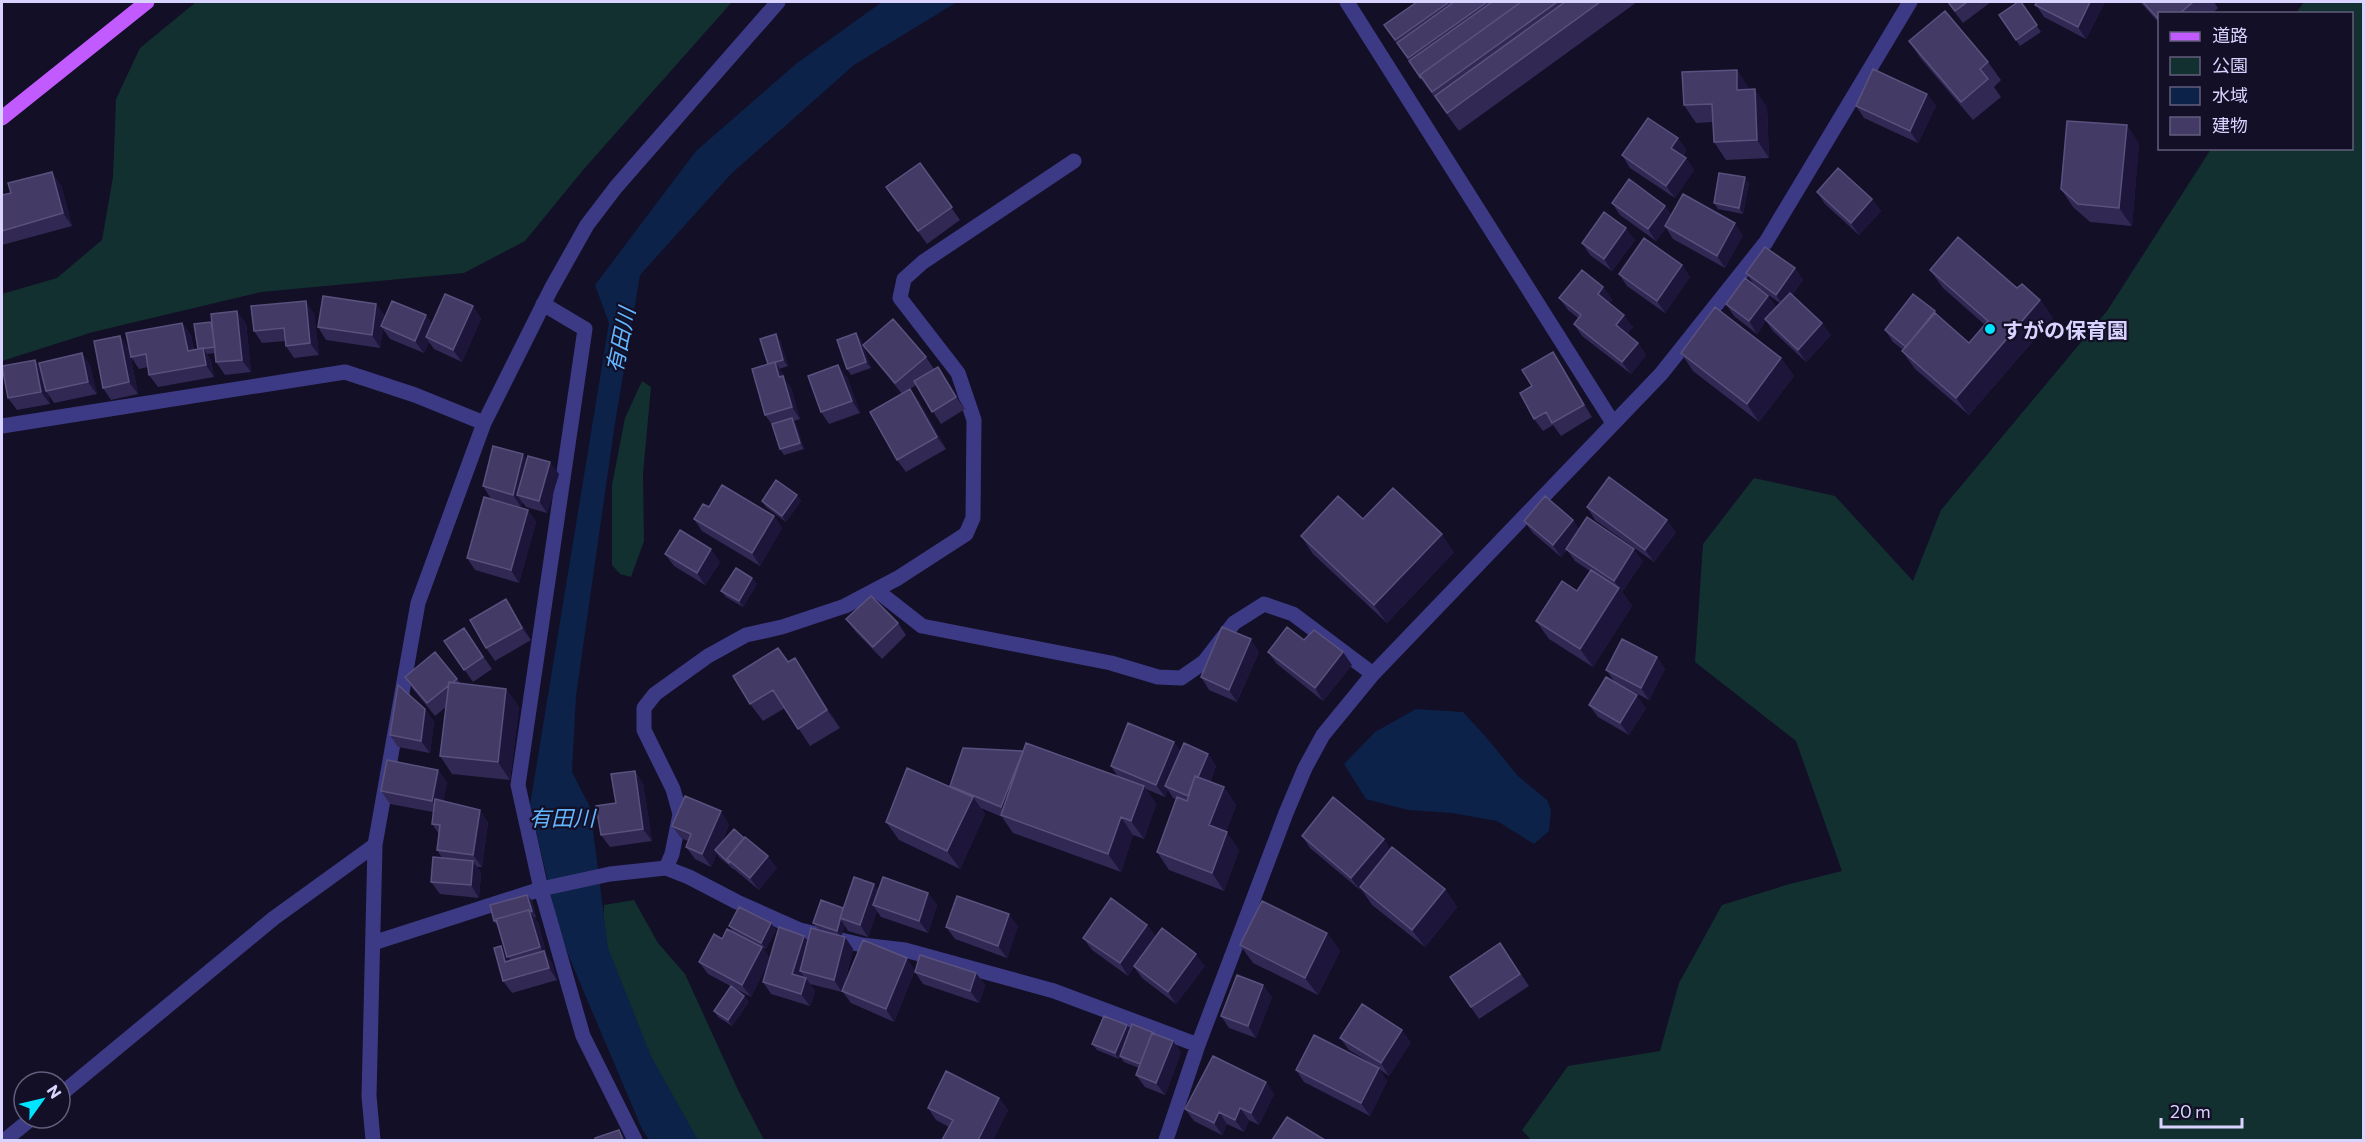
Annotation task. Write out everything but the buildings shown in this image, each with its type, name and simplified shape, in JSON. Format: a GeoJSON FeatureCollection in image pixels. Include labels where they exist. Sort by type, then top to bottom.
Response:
{"type":"FeatureCollection","features":[{"type":"Feature","properties":{"kind":"main road"},"geometry":{"type":"LineString","coordinates":[[2,118],[147,2]]}},
{"type":"Feature","properties":{"kind":"street"},"geometry":{"type":"LineString","coordinates":[[373,1140],[369,1096],[375,845],[418,603],[484,423],[543,304],[587,225],[616,187],[778,2]]}},
{"type":"Feature","properties":{"kind":"street"},"geometry":{"type":"LineString","coordinates":[[1347,2],[1613,423]]}},
{"type":"Feature","properties":{"kind":"street"},"geometry":{"type":"LineString","coordinates":[[1166,1140],[1198,1045],[1305,768],[1323,735],[1373,674],[1662,374],[1766,242],[1910,2]]}},
{"type":"Feature","properties":{"kind":"street"},"geometry":{"type":"LineString","coordinates":[[666,868],[672,854],[680,814],[673,789],[644,730],[644,708],[655,694],[677,678],[708,656],[746,635],[782,627],[845,606],[898,578],[966,534],[973,518],[974,420],[958,373],[900,298],[904,279],[923,262],[1074,161]]}},
{"type":"Feature","properties":{"kind":"street"},"geometry":{"type":"LineString","coordinates":[[543,304],[585,330],[518,785],[541,889],[583,1036],[635,1140]]}},
{"type":"Feature","properties":{"kind":"street"},"geometry":{"type":"LineString","coordinates":[[2,426],[345,372],[415,395],[484,423]]}},
{"type":"Feature","properties":{"kind":"street"},"geometry":{"type":"LineString","coordinates":[[876,590],[922,626],[1111,663],[1158,677],[1181,678],[1204,662],[1234,623],[1264,604],[1293,615],[1373,674]]}},
{"type":"Feature","properties":{"kind":"street"},"geometry":{"type":"LineString","coordinates":[[72,1085],[274,918],[375,845]]}},
{"type":"Feature","properties":{"kind":"street"},"geometry":{"type":"LineString","coordinates":[[373,943],[541,889],[610,874],[666,868],[690,877],[737,902],[800,930],[862,945],[905,950],[1054,991],[1198,1045]]}},
{"type":"Feature","properties":{"kind":"street"},"geometry":{"type":"LineString","coordinates":[[4,1140],[17,1130]]}},
{"type":"Feature","properties":{"kind":"green space"},"geometry":{"type":"Polygon","coordinates":[[[196,2],[732,2],[583,170],[525,241],[464,273],[261,292],[93,332],[2,361],[2,294],[57,278],[102,240],[113,177],[116,99],[140,48],[196,2]]]}},
{"type":"Feature","properties":{"kind":"green space"},"geometry":{"type":"Polygon","coordinates":[[[2304,2],[2363,2],[2363,1140],[1531,1140],[1522,1130],[1568,1066],[1660,1051],[1679,983],[1722,905],[1842,871],[1796,741],[1695,662],[1703,544],[1754,478],[1835,496],[1913,581],[1941,510],[2107,311],[2210,150],[2353,150],[2353,12],[2297,12],[2304,2]]]}},
{"type":"Feature","properties":{"kind":"green space"},"geometry":{"type":"Polygon","coordinates":[[[642,381],[651,387],[643,474],[644,541],[631,577],[620,574],[612,565],[612,485],[625,418],[642,381]]]}},
{"type":"Feature","properties":{"kind":"green space"},"geometry":{"type":"Polygon","coordinates":[[[634,900],[658,943],[685,974],[738,1090],[764,1140],[685,1140],[604,957],[604,905],[634,900]]]}},
{"type":"Feature","properties":{"kind":"water","name":"有田川"},"geometry":{"type":"Polygon","coordinates":[[[882,2],[957,2],[854,65],[731,174],[640,275],[615,423],[576,696],[572,772],[590,807],[608,948],[651,1056],[698,1140],[649,1140],[642,1129],[561,938],[530,805],[609,323],[595,285],[696,151],[797,63],[882,2]]]}},
{"type":"Feature","properties":{"kind":"water"},"geometry":{"type":"Polygon","coordinates":[[[1416,709],[1463,712],[1518,776],[1547,800],[1551,810],[1549,831],[1534,844],[1497,821],[1452,813],[1408,810],[1366,799],[1344,764],[1375,732],[1416,709]]]}},
{"type":"Feature","properties":{"kind":"place","name":"すがの保育園"},"geometry":{"type":"Point","coordinates":[1990,329]}}]}
